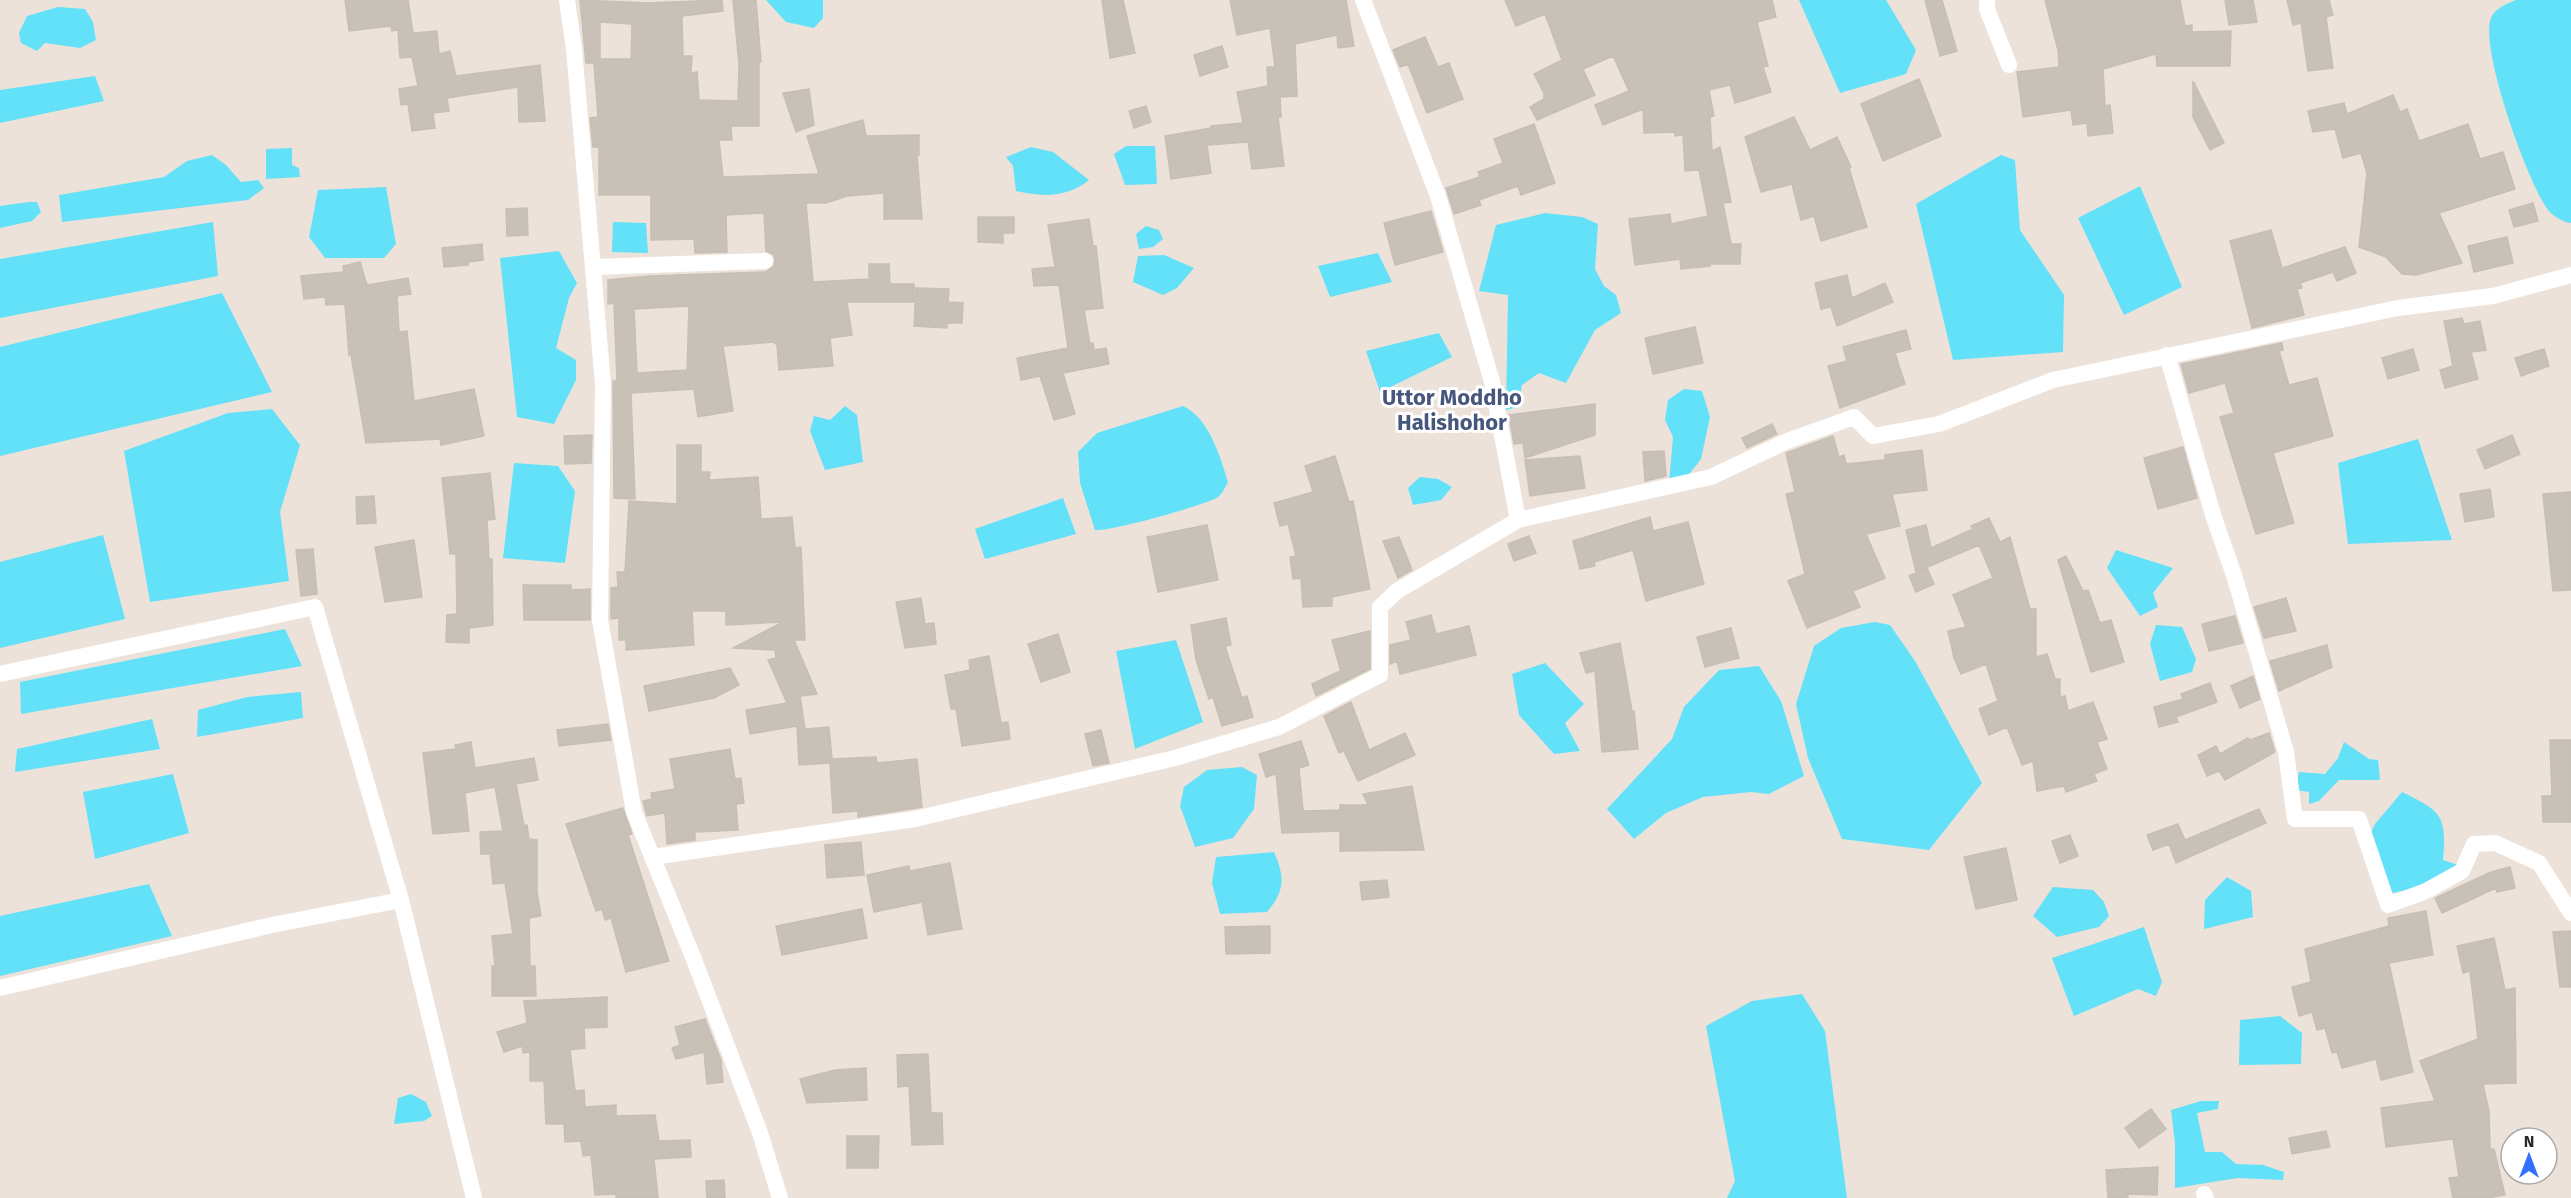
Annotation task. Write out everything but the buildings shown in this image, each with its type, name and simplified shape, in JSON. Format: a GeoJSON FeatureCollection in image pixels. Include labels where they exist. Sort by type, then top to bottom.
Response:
{"type":"FeatureCollection","features":[{"type":"Feature","properties":{"kind":"street"},"geometry":{"type":"LineString","coordinates":[[567,0],[594,267],[603,384],[600,620],[634,812],[695,962],[760,1133],[780,1198]]}},
{"type":"Feature","properties":{"kind":"street"},"geometry":{"type":"LineString","coordinates":[[1364,0],[1438,196],[1492,382],[1518,520]]}},
{"type":"Feature","properties":{"kind":"street"},"geometry":{"type":"LineString","coordinates":[[1987,0],[1987,9],[2008,65]]}},
{"type":"Feature","properties":{"kind":"street"},"geometry":{"type":"LineString","coordinates":[[594,267],[765,261]]}},
{"type":"Feature","properties":{"kind":"street"},"geometry":{"type":"LineString","coordinates":[[652,857],[915,819],[1175,758],[1279,728],[1380,675],[1380,607],[1397,591],[1518,520],[1711,477],[1786,441],[1854,417],[1873,436],[1939,424],[2053,380],[2398,308],[2493,296],[2571,274]]}},
{"type":"Feature","properties":{"kind":"street"},"geometry":{"type":"LineString","coordinates":[[2167,355],[2286,752],[2295,819],[2359,819],[2388,905],[2426,891],[2462,871],[2474,844],[2495,843],[2539,863],[2571,913]]}},
{"type":"Feature","properties":{"kind":"street"},"geometry":{"type":"LineString","coordinates":[[0,674],[315,607],[401,900],[474,1198]]}},
{"type":"Feature","properties":{"kind":"street"},"geometry":{"type":"LineString","coordinates":[[0,988],[272,925],[401,900]]}},
{"type":"Feature","properties":{"kind":"water"},"geometry":{"type":"Polygon","coordinates":[[[766,0],[823,0],[823,18],[814,28],[786,22],[766,0]]]}},
{"type":"Feature","properties":{"kind":"water"},"geometry":{"type":"Polygon","coordinates":[[[1799,0],[1886,0],[1916,50],[1906,74],[1840,93],[1799,0]]]}},
{"type":"Feature","properties":{"kind":"water"},"geometry":{"type":"Polygon","coordinates":[[[2516,0],[2571,0],[2571,223],[2562,220],[2548,210],[2539,195],[2518,145],[2498,85],[2489,34],[2491,18],[2498,9],[2516,0]]]}},
{"type":"Feature","properties":{"kind":"water"},"geometry":{"type":"Polygon","coordinates":[[[58,7],[85,9],[93,22],[96,40],[80,48],[45,43],[37,51],[21,43],[19,33],[27,16],[58,7]]]}},
{"type":"Feature","properties":{"kind":"water"},"geometry":{"type":"Polygon","coordinates":[[[95,76],[104,101],[0,123],[0,90],[95,76]]]}},
{"type":"Feature","properties":{"kind":"water"},"geometry":{"type":"Polygon","coordinates":[[[1126,146],[1155,146],[1157,184],[1125,185],[1114,154],[1126,146]]]}},
{"type":"Feature","properties":{"kind":"water"},"geometry":{"type":"Polygon","coordinates":[[[1031,147],[1053,152],[1089,180],[1063,193],[1045,195],[1016,191],[1013,166],[1006,157],[1031,147]]]}},
{"type":"Feature","properties":{"kind":"water"},"geometry":{"type":"Polygon","coordinates":[[[292,148],[292,165],[299,168],[300,177],[266,179],[266,149],[292,148]]]}},
{"type":"Feature","properties":{"kind":"water"},"geometry":{"type":"Polygon","coordinates":[[[212,155],[226,165],[241,182],[258,180],[264,188],[248,200],[62,222],[59,195],[164,177],[187,161],[212,155]]]}},
{"type":"Feature","properties":{"kind":"water"},"geometry":{"type":"Polygon","coordinates":[[[2001,155],[2015,160],[2020,230],[2064,295],[2063,352],[1953,360],[1916,204],[2001,155]]]}},
{"type":"Feature","properties":{"kind":"water"},"geometry":{"type":"Polygon","coordinates":[[[2140,186],[2182,287],[2124,315],[2078,218],[2140,186]]]}},
{"type":"Feature","properties":{"kind":"water"},"geometry":{"type":"Polygon","coordinates":[[[386,187],[396,244],[384,258],[325,258],[309,237],[318,190],[386,187]]]}},
{"type":"Feature","properties":{"kind":"water"},"geometry":{"type":"Polygon","coordinates":[[[37,202],[41,212],[32,221],[0,228],[0,206],[37,202]]]}},
{"type":"Feature","properties":{"kind":"water"},"geometry":{"type":"Polygon","coordinates":[[[1545,213],[1582,217],[1598,224],[1595,269],[1604,286],[1616,295],[1621,313],[1595,330],[1566,383],[1539,373],[1522,385],[1518,407],[1506,410],[1508,295],[1479,291],[1496,225],[1545,213]]]}},
{"type":"Feature","properties":{"kind":"water"},"geometry":{"type":"Polygon","coordinates":[[[213,222],[218,276],[0,318],[0,259],[213,222]]]}},
{"type":"Feature","properties":{"kind":"water"},"geometry":{"type":"Polygon","coordinates":[[[613,222],[646,223],[648,253],[612,252],[613,222]]]}},
{"type":"Feature","properties":{"kind":"water"},"geometry":{"type":"Polygon","coordinates":[[[1146,226],[1159,230],[1163,239],[1153,247],[1139,249],[1136,234],[1146,226]]]}},
{"type":"Feature","properties":{"kind":"water"},"geometry":{"type":"Polygon","coordinates":[[[559,251],[577,283],[569,298],[556,348],[576,360],[576,380],[554,424],[517,417],[500,258],[559,251]]]}},
{"type":"Feature","properties":{"kind":"water"},"geometry":{"type":"Polygon","coordinates":[[[1378,253],[1392,282],[1330,297],[1318,266],[1378,253]]]}},
{"type":"Feature","properties":{"kind":"water"},"geometry":{"type":"Polygon","coordinates":[[[1164,255],[1194,268],[1177,288],[1163,295],[1133,282],[1138,256],[1164,255]]]}},
{"type":"Feature","properties":{"kind":"water"},"geometry":{"type":"Polygon","coordinates":[[[222,293],[272,392],[0,456],[0,347],[222,293]]]}},
{"type":"Feature","properties":{"kind":"water"},"geometry":{"type":"Polygon","coordinates":[[[1439,333],[1452,357],[1380,392],[1366,351],[1439,333]]]}},
{"type":"Feature","properties":{"kind":"water"},"geometry":{"type":"Polygon","coordinates":[[[1684,389],[1702,391],[1710,417],[1701,459],[1687,477],[1669,484],[1673,437],[1665,420],[1668,400],[1684,389]]]}},
{"type":"Feature","properties":{"kind":"water"},"geometry":{"type":"Polygon","coordinates":[[[845,406],[857,415],[863,462],[825,470],[810,431],[814,416],[830,420],[845,406]]]}},
{"type":"Feature","properties":{"kind":"water"},"geometry":{"type":"Polygon","coordinates":[[[1183,406],[1200,419],[1207,428],[1228,482],[1223,492],[1210,501],[1178,511],[1137,523],[1095,530],[1080,483],[1078,452],[1097,433],[1183,406]]]}},
{"type":"Feature","properties":{"kind":"water"},"geometry":{"type":"Polygon","coordinates":[[[272,409],[300,445],[280,512],[289,581],[150,602],[124,451],[228,413],[272,409]]]}},
{"type":"Feature","properties":{"kind":"water"},"geometry":{"type":"Polygon","coordinates":[[[2418,439],[2452,540],[2348,544],[2338,463],[2418,439]]]}},
{"type":"Feature","properties":{"kind":"water"},"geometry":{"type":"Polygon","coordinates":[[[514,463],[558,466],[575,491],[565,563],[503,558],[514,463]]]}},
{"type":"Feature","properties":{"kind":"water"},"geometry":{"type":"Polygon","coordinates":[[[1420,477],[1438,479],[1452,487],[1441,500],[1413,505],[1408,488],[1420,477]]]}},
{"type":"Feature","properties":{"kind":"water"},"geometry":{"type":"Polygon","coordinates":[[[1063,498],[1076,534],[985,559],[975,529],[1063,498]]]}},
{"type":"Feature","properties":{"kind":"water"},"geometry":{"type":"Polygon","coordinates":[[[103,535],[125,619],[0,648],[0,562],[103,535]]]}},
{"type":"Feature","properties":{"kind":"water"},"geometry":{"type":"Polygon","coordinates":[[[2116,550],[2173,568],[2153,593],[2158,607],[2140,616],[2107,568],[2116,550]]]}},
{"type":"Feature","properties":{"kind":"water"},"geometry":{"type":"Polygon","coordinates":[[[1875,622],[1890,625],[1915,661],[1982,783],[1929,850],[1842,839],[1808,758],[1796,704],[1814,646],[1841,628],[1875,622]]]}},
{"type":"Feature","properties":{"kind":"water"},"geometry":{"type":"Polygon","coordinates":[[[2156,625],[2182,627],[2196,659],[2192,672],[2160,681],[2150,644],[2156,625]]]}},
{"type":"Feature","properties":{"kind":"water"},"geometry":{"type":"Polygon","coordinates":[[[285,629],[302,666],[21,714],[20,682],[285,629]]]}},
{"type":"Feature","properties":{"kind":"water"},"geometry":{"type":"Polygon","coordinates":[[[1176,640],[1203,722],[1135,749],[1116,651],[1176,640]]]}},
{"type":"Feature","properties":{"kind":"water"},"geometry":{"type":"Polygon","coordinates":[[[1545,663],[1584,704],[1565,723],[1580,751],[1554,754],[1519,715],[1512,674],[1545,663]]]}},
{"type":"Feature","properties":{"kind":"water"},"geometry":{"type":"Polygon","coordinates":[[[1759,666],[1781,701],[1804,776],[1769,794],[1751,792],[1703,797],[1666,813],[1634,839],[1607,809],[1672,739],[1684,707],[1719,670],[1759,666]]]}},
{"type":"Feature","properties":{"kind":"water"},"geometry":{"type":"Polygon","coordinates":[[[301,692],[303,718],[197,737],[198,710],[247,697],[301,692]]]}},
{"type":"Feature","properties":{"kind":"water"},"geometry":{"type":"Polygon","coordinates":[[[152,719],[160,749],[15,772],[17,749],[152,719]]]}},
{"type":"Feature","properties":{"kind":"water"},"geometry":{"type":"Polygon","coordinates":[[[2344,742],[2369,759],[2378,760],[2380,780],[2339,780],[2319,801],[2309,804],[2309,792],[2296,790],[2299,772],[2325,774],[2338,758],[2344,742]]]}},
{"type":"Feature","properties":{"kind":"water"},"geometry":{"type":"Polygon","coordinates":[[[1242,767],[1257,775],[1254,809],[1233,838],[1195,847],[1180,806],[1184,787],[1207,770],[1242,767]]]}},
{"type":"Feature","properties":{"kind":"water"},"geometry":{"type":"Polygon","coordinates":[[[173,774],[189,833],[95,859],[83,792],[173,774]]]}},
{"type":"Feature","properties":{"kind":"water"},"geometry":{"type":"Polygon","coordinates":[[[2402,792],[2425,804],[2439,816],[2444,833],[2443,860],[2458,865],[2426,886],[2392,893],[2369,836],[2375,824],[2402,792]]]}},
{"type":"Feature","properties":{"kind":"water"},"geometry":{"type":"Polygon","coordinates":[[[1274,852],[1280,869],[1281,884],[1277,897],[1267,912],[1220,914],[1212,883],[1216,857],[1274,852]]]}},
{"type":"Feature","properties":{"kind":"water"},"geometry":{"type":"Polygon","coordinates":[[[2227,877],[2251,891],[2253,917],[2204,929],[2205,900],[2227,877]]]}},
{"type":"Feature","properties":{"kind":"water"},"geometry":{"type":"Polygon","coordinates":[[[149,884],[172,936],[0,976],[0,916],[149,884]]]}},
{"type":"Feature","properties":{"kind":"water"},"geometry":{"type":"Polygon","coordinates":[[[2053,887],[2093,890],[2104,902],[2109,916],[2099,927],[2057,937],[2033,916],[2053,887]]]}},
{"type":"Feature","properties":{"kind":"water"},"geometry":{"type":"Polygon","coordinates":[[[2144,927],[2162,982],[2156,996],[2138,989],[2074,1016],[2052,958],[2144,927]]]}},
{"type":"Feature","properties":{"kind":"water"},"geometry":{"type":"Polygon","coordinates":[[[1802,994],[1825,1031],[1847,1198],[1727,1198],[1735,1181],[1706,1026],[1752,1001],[1802,994]]]}},
{"type":"Feature","properties":{"kind":"water"},"geometry":{"type":"Polygon","coordinates":[[[2280,1016],[2302,1033],[2301,1064],[2239,1065],[2240,1020],[2280,1016]]]}},
{"type":"Feature","properties":{"kind":"water"},"geometry":{"type":"Polygon","coordinates":[[[411,1094],[426,1102],[432,1116],[424,1121],[394,1124],[398,1098],[411,1094]]]}},
{"type":"Feature","properties":{"kind":"water"},"geometry":{"type":"Polygon","coordinates":[[[2201,1101],[2219,1101],[2218,1109],[2197,1113],[2205,1152],[2222,1152],[2236,1164],[2263,1165],[2284,1172],[2283,1180],[2238,1178],[2175,1188],[2175,1143],[2171,1110],[2201,1101]]]}},
{"type":"Feature","properties":{"kind":"district","name":"Uttor Moddho Halishohor"},"geometry":{"type":"Point","coordinates":[1452,410]}}]}
